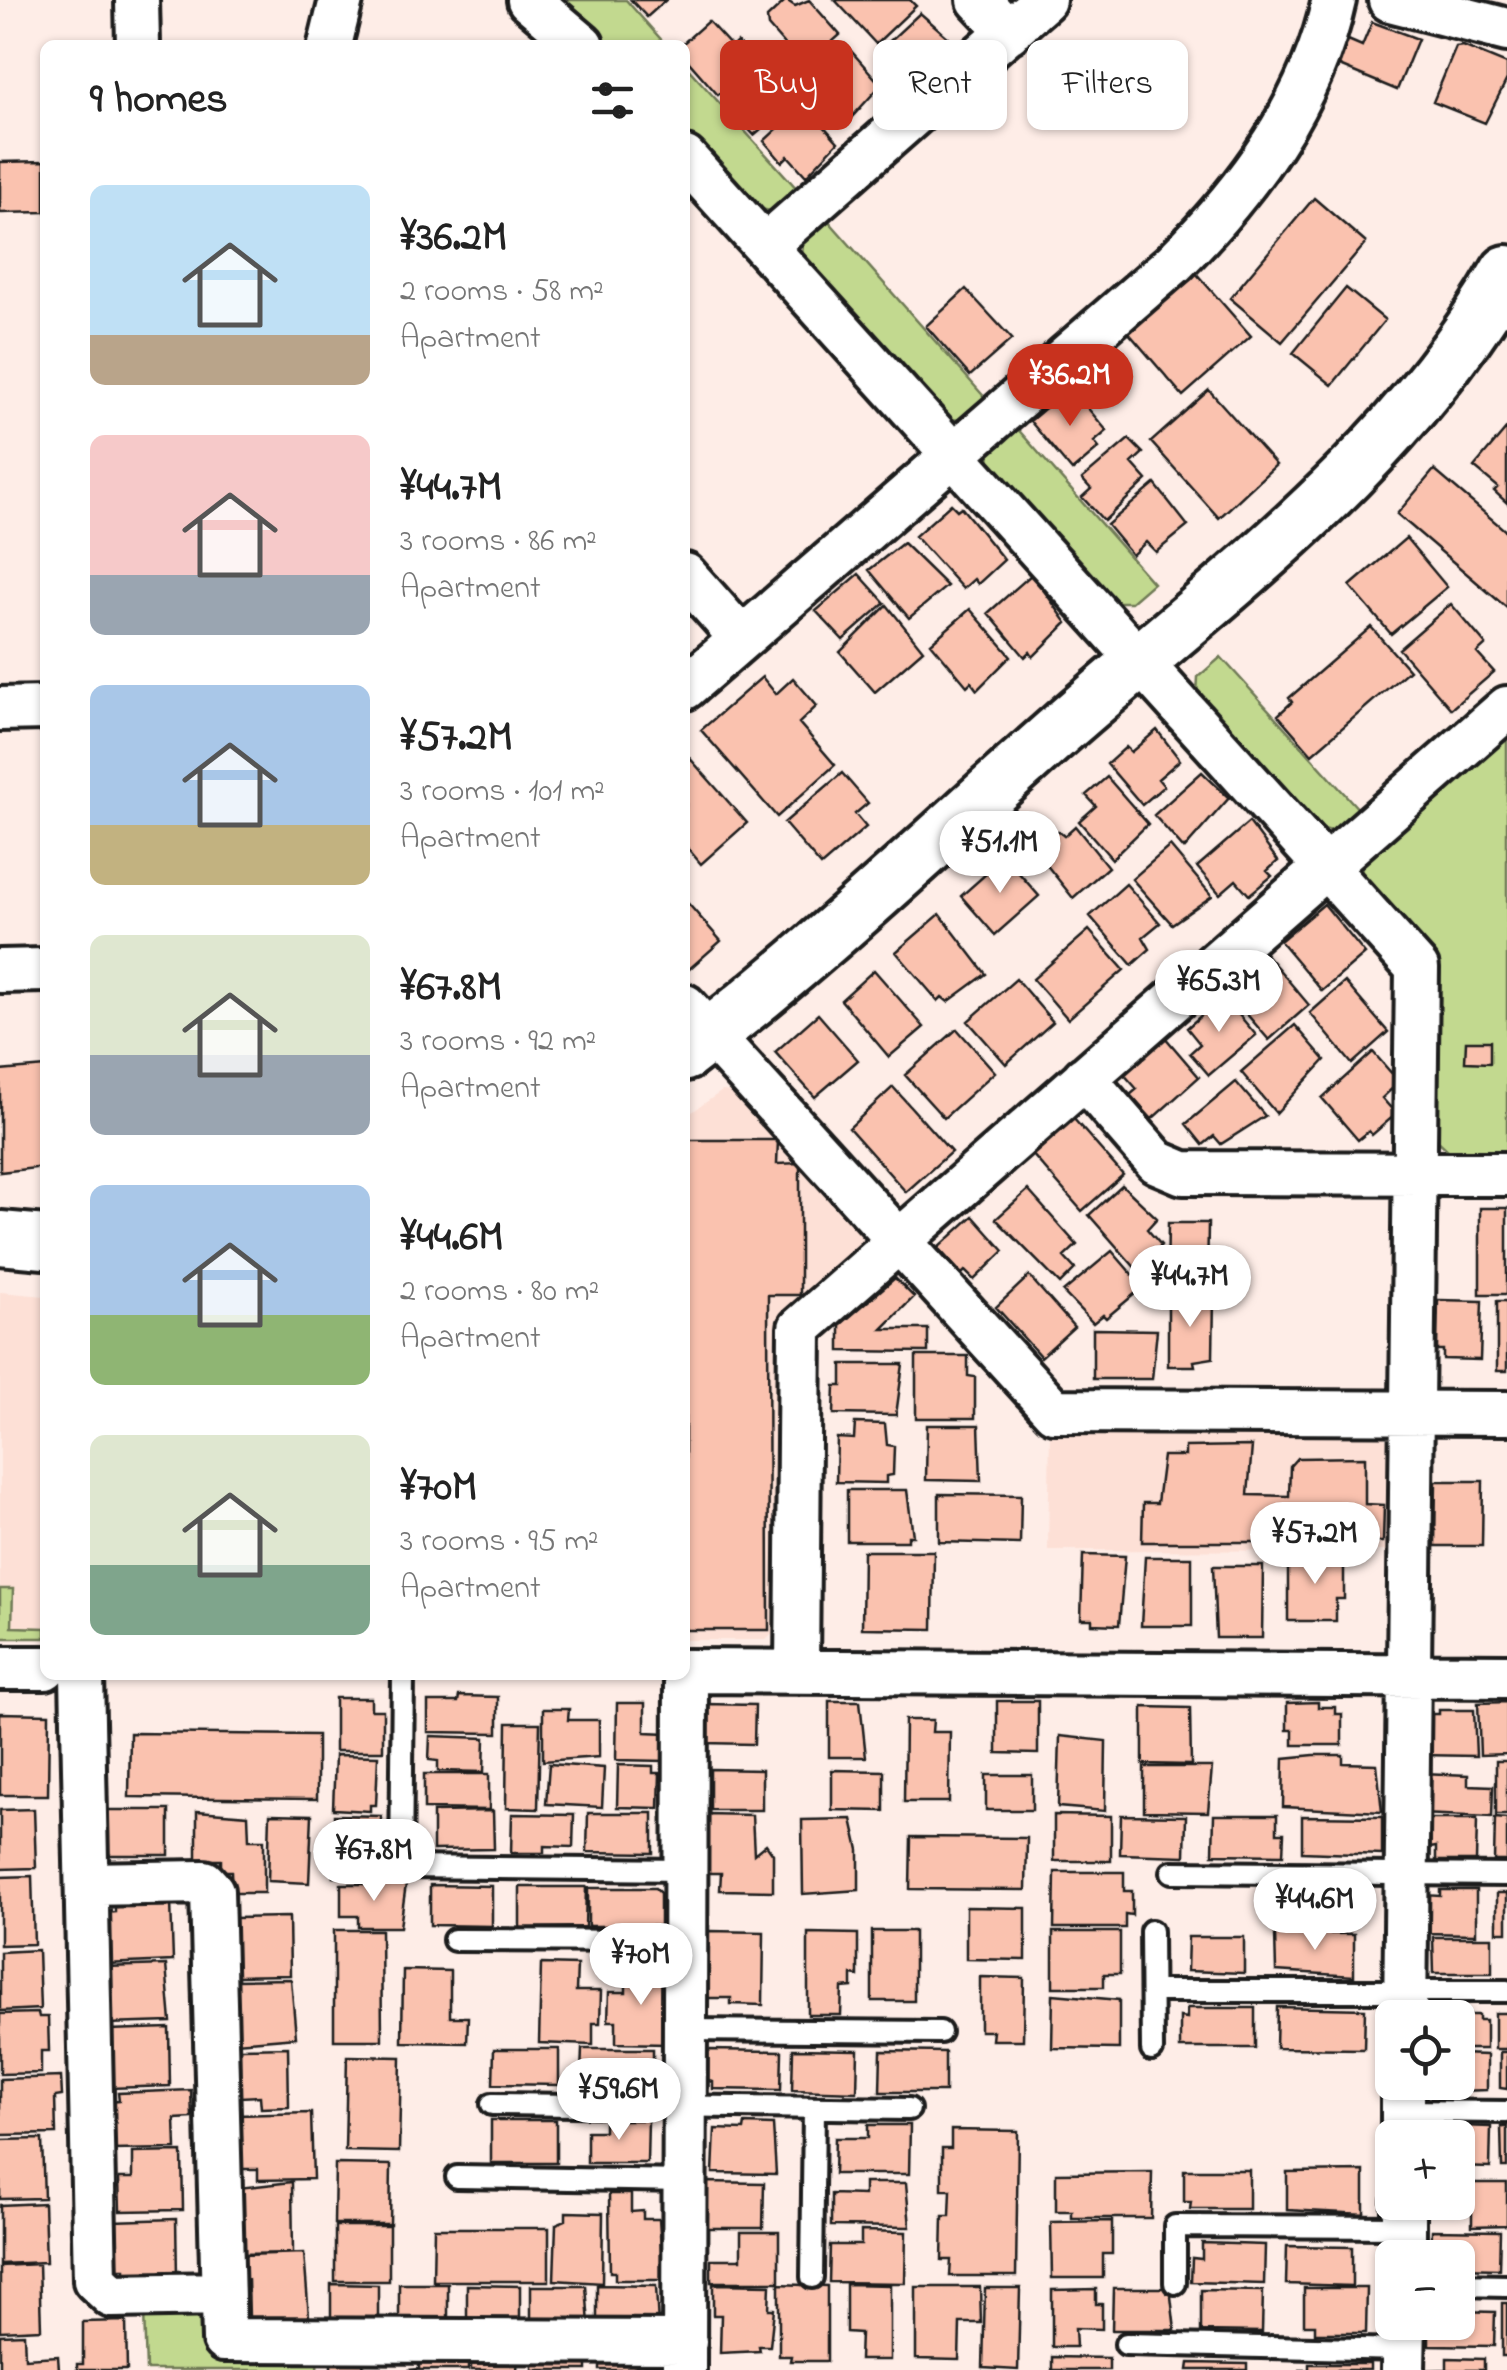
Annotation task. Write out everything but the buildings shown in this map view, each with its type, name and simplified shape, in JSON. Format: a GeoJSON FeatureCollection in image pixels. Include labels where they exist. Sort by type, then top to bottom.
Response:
{"type":"FeatureCollection","features":[{"type":"Feature","properties":{"kind":"street"},"geometry":{"type":"LineString","coordinates":[[137,0],[138,40]]}},
{"type":"Feature","properties":{"kind":"street"},"geometry":{"type":"LineString","coordinates":[[331,40],[341,0]]}},
{"type":"Feature","properties":{"kind":"street"},"geometry":{"type":"LineString","coordinates":[[529,0],[576,40]]}},
{"type":"Feature","properties":{"kind":"street"},"geometry":{"type":"LineString","coordinates":[[979,0],[1008,32]]}},
{"type":"Feature","properties":{"kind":"street"},"geometry":{"type":"LineString","coordinates":[[765,246],[1044,0]]}},
{"type":"Feature","properties":{"kind":"street"},"geometry":{"type":"LineString","coordinates":[[690,684],[1174,264],[1228,209],[1273,144],[1304,86],[1334,0]]}},
{"type":"Feature","properties":{"kind":"street"},"geometry":{"type":"LineString","coordinates":[[1390,0],[1507,30]]}},
{"type":"Feature","properties":{"kind":"street"},"geometry":{"type":"LineString","coordinates":[[690,164],[1417,968],[1405,2000]]}},
{"type":"Feature","properties":{"kind":"street"},"geometry":{"type":"LineString","coordinates":[[1507,272],[1470,334],[1357,470],[1139,660],[694,1031],[899,1239],[1054,1411],[1507,1413]]}},
{"type":"Feature","properties":{"kind":"street"},"geometry":{"type":"LineString","coordinates":[[690,581],[742,638]]}},
{"type":"Feature","properties":{"kind":"street"},"geometry":{"type":"LineString","coordinates":[[0,709],[40,708]]}},
{"type":"Feature","properties":{"kind":"street"},"geometry":{"type":"LineString","coordinates":[[797,1670],[800,1328],[1507,708]]}},
{"type":"Feature","properties":{"kind":"street"},"geometry":{"type":"LineString","coordinates":[[0,971],[40,970]]}},
{"type":"Feature","properties":{"kind":"street"},"geometry":{"type":"LineString","coordinates":[[1084,1078],[1157,1162],[1183,1172],[1507,1174]]}},
{"type":"Feature","properties":{"kind":"street"},"geometry":{"type":"LineString","coordinates":[[0,1238],[40,1242]]}},
{"type":"Feature","properties":{"kind":"street"},"geometry":{"type":"LineString","coordinates":[[0,1668],[40,1668]]}},
{"type":"Feature","properties":{"kind":"street"},"geometry":{"type":"LineString","coordinates":[[690,1671],[1507,1676]]}},
{"type":"Feature","properties":{"kind":"street"},"geometry":{"type":"LineString","coordinates":[[82,1680],[95,2280],[112,2296],[222,2294]]}},
{"type":"Feature","properties":{"kind":"street"},"geometry":{"type":"LineString","coordinates":[[86,1884],[204,1882],[212,1891],[224,2340],[388,2355],[684,2356],[686,1680]]}},
{"type":"Feature","properties":{"kind":"lane"},"geometry":{"type":"LineString","coordinates":[[403,1680],[401,1868],[686,1870]]}},
{"type":"Feature","properties":{"kind":"lane"},"geometry":{"type":"LineString","coordinates":[[1172,1872],[1507,1874]]}},
{"type":"Feature","properties":{"kind":"lane"},"geometry":{"type":"LineString","coordinates":[[1151,1931],[1152,2050]]}},
{"type":"Feature","properties":{"kind":"lane"},"geometry":{"type":"LineString","coordinates":[[454,1940],[685,1942]]}},
{"type":"Feature","properties":{"kind":"lane"},"geometry":{"type":"LineString","coordinates":[[1152,1991],[1375,2002]]}},
{"type":"Feature","properties":{"kind":"lane"},"geometry":{"type":"LineString","coordinates":[[1436,2000],[1507,1991]]}},
{"type":"Feature","properties":{"kind":"lane"},"geometry":{"type":"LineString","coordinates":[[686,2030],[940,2032]]}},
{"type":"Feature","properties":{"kind":"lane"},"geometry":{"type":"LineString","coordinates":[[492,2104],[909,2109]]}},
{"type":"Feature","properties":{"kind":"lane"},"geometry":{"type":"LineString","coordinates":[[812,2278],[814,2108]]}},
{"type":"Feature","properties":{"kind":"lane"},"geometry":{"type":"LineString","coordinates":[[1403,2110],[1507,2112]]}},
{"type":"Feature","properties":{"kind":"lane"},"geometry":{"type":"LineString","coordinates":[[457,2178],[685,2181]]}},
{"type":"Feature","properties":{"kind":"lane"},"geometry":{"type":"LineString","coordinates":[[1175,2284],[1175,2226],[1404,2229]]}},
{"type":"Feature","properties":{"kind":"lane"},"geometry":{"type":"LineString","coordinates":[[1475,2286],[1507,2286]]}},
{"type":"Feature","properties":{"kind":"lane"},"geometry":{"type":"LineString","coordinates":[[1126,2344],[1404,2347]]}},
{"type":"Feature","properties":{"kind":"shaded area"},"geometry":{"type":"Polygon","coordinates":[[[722,1091],[741,1093],[863,1227],[862,1248],[779,1319],[779,1628],[766,1640],[690,1640],[690,1113],[722,1091]]]}},
{"type":"Feature","properties":{"kind":"shaded area"},"geometry":{"type":"Polygon","coordinates":[[[0,1292],[40,1296],[40,1638],[0,1638],[0,1292]]]}},
{"type":"Feature","properties":{"kind":"shaded area"},"geometry":{"type":"Polygon","coordinates":[[[1050,1431],[1378,1431],[1392,1445],[1392,1551],[1048,1550],[1050,1431]]]}},
{"type":"Feature","properties":{"kind":"green space"},"geometry":{"type":"Polygon","coordinates":[[[558,0],[626,0],[662,40],[601,40],[558,0]]]}},
{"type":"Feature","properties":{"kind":"green space"},"geometry":{"type":"Polygon","coordinates":[[[690,71],[720,104],[720,130],[744,130],[799,191],[777,212],[760,209],[690,135],[690,71]]]}},
{"type":"Feature","properties":{"kind":"green space"},"geometry":{"type":"Polygon","coordinates":[[[827,219],[988,401],[965,420],[945,419],[802,260],[803,239],[827,219]]]}},
{"type":"Feature","properties":{"kind":"green space"},"geometry":{"type":"Polygon","coordinates":[[[1015,426],[1153,583],[1131,602],[1109,602],[989,466],[990,447],[1015,426]]]}},
{"type":"Feature","properties":{"kind":"green space"},"geometry":{"type":"Polygon","coordinates":[[[1221,657],[1361,812],[1336,832],[1315,827],[1197,695],[1198,677],[1221,657]]]}},
{"type":"Feature","properties":{"kind":"green space"},"geometry":{"type":"Polygon","coordinates":[[[1507,729],[1507,1155],[1452,1154],[1435,1138],[1437,958],[1361,877],[1362,858],[1507,729]]]}},
{"type":"Feature","properties":{"kind":"green space"},"geometry":{"type":"Polygon","coordinates":[[[0,1589],[13,1589],[12,1627],[40,1628],[40,1638],[0,1638],[0,1589]]]}},
{"type":"Feature","properties":{"kind":"green space"},"geometry":{"type":"Polygon","coordinates":[[[192,2309],[206,2323],[207,2352],[318,2353],[317,2370],[146,2370],[144,2311],[192,2309]]]}}]}
